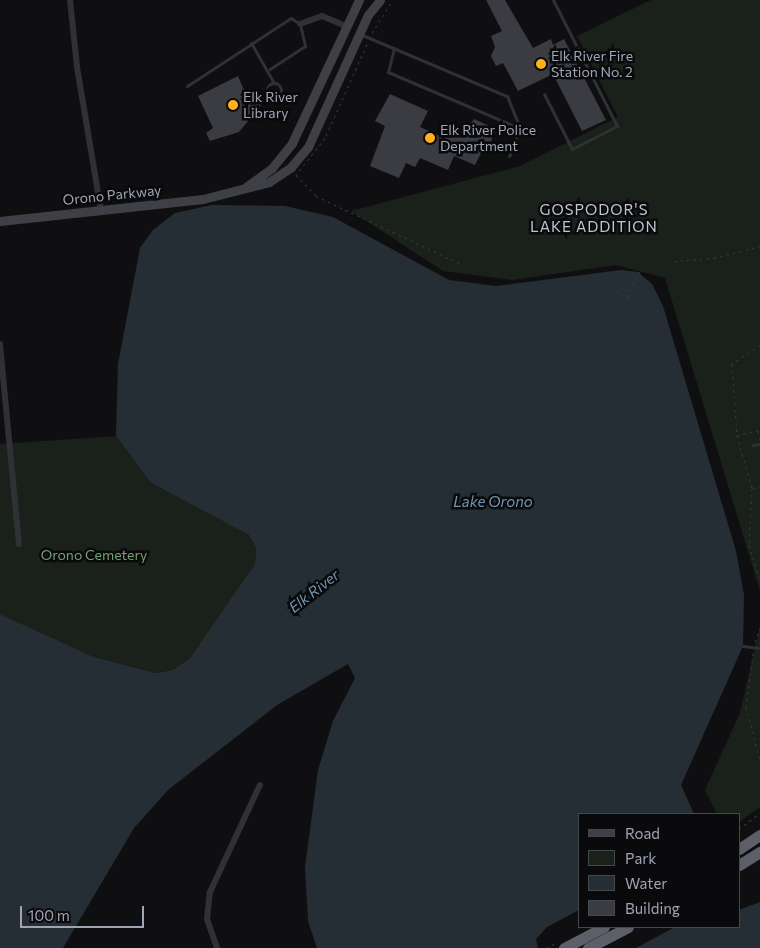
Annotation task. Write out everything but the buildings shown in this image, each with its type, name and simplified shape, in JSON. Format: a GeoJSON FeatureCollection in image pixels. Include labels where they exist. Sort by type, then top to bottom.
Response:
{"type":"FeatureCollection","features":[{"type":"Feature","properties":{"kind":"highway"},"geometry":{"type":"LineString","coordinates":[[740,848],[760,835]]}},
{"type":"Feature","properties":{"kind":"highway"},"geometry":{"type":"LineString","coordinates":[[740,864],[760,852]]}},
{"type":"Feature","properties":{"kind":"highway"},"geometry":{"type":"LineString","coordinates":[[559,946],[602,928]]}},
{"type":"Feature","properties":{"kind":"highway"},"geometry":{"type":"LineString","coordinates":[[588,948],[626,928]]}},
{"type":"Feature","properties":{"kind":"street"},"geometry":{"type":"LineString","coordinates":[[70,0],[101,210]]}},
{"type":"Feature","properties":{"kind":"street"},"geometry":{"type":"LineString","coordinates":[[228,195],[261,178],[283,157],[301,127],[345,26],[359,0]]}},
{"type":"Feature","properties":{"kind":"street"},"geometry":{"type":"LineString","coordinates":[[228,195],[269,182],[300,158],[359,34],[380,0]]}},
{"type":"Feature","properties":{"kind":"street"},"geometry":{"type":"LineString","coordinates":[[300,24],[322,16],[345,26]]}},
{"type":"Feature","properties":{"kind":"street","name":"Orono Parkway"},"geometry":{"type":"LineString","coordinates":[[0,220],[228,195]]}},
{"type":"Feature","properties":{"kind":"street"},"geometry":{"type":"LineString","coordinates":[[0,344],[19,544]]}},
{"type":"Feature","properties":{"kind":"street"},"geometry":{"type":"LineString","coordinates":[[218,948],[207,919],[210,892],[260,785]]}},
{"type":"Feature","properties":{"kind":"lane"},"geometry":{"type":"LineString","coordinates":[[544,94],[572,149],[617,126],[553,0]]}},
{"type":"Feature","properties":{"kind":"lane"},"geometry":{"type":"LineString","coordinates":[[187,86],[252,43],[285,18],[300,24],[306,46],[270,69]]}},
{"type":"Feature","properties":{"kind":"lane"},"geometry":{"type":"LineString","coordinates":[[359,34],[507,96],[520,129],[509,156]]}},
{"type":"Feature","properties":{"kind":"lane"},"geometry":{"type":"LineString","coordinates":[[252,43],[270,69],[274,83],[281,88],[275,98],[268,93],[274,83]]}},
{"type":"Feature","properties":{"kind":"lane"},"geometry":{"type":"LineString","coordinates":[[394,48],[388,72],[520,129]]}},
{"type":"Feature","properties":{"kind":"lane"},"geometry":{"type":"LineString","coordinates":[[753,445],[760,444]]}},
{"type":"Feature","properties":{"kind":"lane"},"geometry":{"type":"LineString","coordinates":[[743,646],[760,648]]}},
{"type":"Feature","properties":{"kind":"path"},"geometry":{"type":"LineString","coordinates":[[393,0],[370,38],[325,138],[296,175],[316,196],[459,263]]}},
{"type":"Feature","properties":{"kind":"path"},"geometry":{"type":"LineString","coordinates":[[674,261],[714,258],[760,246]]}},
{"type":"Feature","properties":{"kind":"path"},"geometry":{"type":"LineString","coordinates":[[627,297],[642,268]]}},
{"type":"Feature","properties":{"kind":"path"},"geometry":{"type":"LineString","coordinates":[[617,291],[635,302]]}},
{"type":"Feature","properties":{"kind":"path"},"geometry":{"type":"LineString","coordinates":[[760,345],[732,364],[737,435],[752,488],[749,545],[760,580]]}},
{"type":"Feature","properties":{"kind":"path"},"geometry":{"type":"LineString","coordinates":[[737,435],[759,430],[760,439]]}},
{"type":"Feature","properties":{"kind":"path"},"geometry":{"type":"LineString","coordinates":[[752,488],[760,487]]}},
{"type":"Feature","properties":{"kind":"path"},"geometry":{"type":"LineString","coordinates":[[760,628],[746,691],[760,761]]}},
{"type":"Feature","properties":{"kind":"path"},"geometry":{"type":"LineString","coordinates":[[740,827],[760,814]]}},
{"type":"Feature","properties":{"kind":"path"},"geometry":{"type":"LineString","coordinates":[[546,948],[559,946]]}},
{"type":"Feature","properties":{"kind":"green space"},"geometry":{"type":"Polygon","coordinates":[[[651,0],[760,0],[760,591],[665,278],[616,265],[512,280],[443,271],[351,211],[520,166],[618,117],[577,36],[651,0]]]}},
{"type":"Feature","properties":{"kind":"green space","name":"Orono Cemetery"},"geometry":{"type":"Polygon","coordinates":[[[116,436],[151,483],[249,535],[256,548],[255,564],[242,585],[190,658],[173,670],[156,673],[94,657],[0,614],[0,444],[116,436]]]}},
{"type":"Feature","properties":{"kind":"green space"},"geometry":{"type":"Polygon","coordinates":[[[760,626],[760,807],[740,821],[740,813],[716,813],[705,790],[740,713],[760,626]]]}},
{"type":"Feature","properties":{"kind":"water","name":"Lake Orono"},"geometry":{"type":"Polygon","coordinates":[[[212,205],[285,206],[333,217],[449,280],[496,286],[621,270],[638,272],[652,284],[663,306],[736,551],[744,595],[743,646],[681,785],[694,813],[578,813],[578,911],[547,927],[536,939],[538,948],[317,948],[308,921],[305,867],[318,770],[333,721],[355,678],[348,664],[277,705],[168,790],[134,828],[63,948],[0,948],[0,614],[94,657],[156,673],[173,670],[190,658],[255,564],[256,548],[249,535],[151,483],[116,436],[118,364],[140,248],[153,230],[175,213],[212,205]]]}},
{"type":"Feature","properties":{"kind":"water"},"geometry":{"type":"Polygon","coordinates":[[[760,902],[760,948],[636,948],[673,928],[740,928],[740,910],[760,902]]]}},
{"type":"Feature","properties":{"kind":"place","name":"Elk River Fire Station No. 2"},"geometry":{"type":"Point","coordinates":[541,64]}},
{"type":"Feature","properties":{"kind":"place","name":"Elk River Library"},"geometry":{"type":"Point","coordinates":[233,105]}},
{"type":"Feature","properties":{"kind":"place","name":"Elk River Police Department"},"geometry":{"type":"Point","coordinates":[430,138]}},
{"type":"Feature","properties":{"kind":"district","name":"GOSPODOR'S LAKE ADDITION"},"geometry":{"type":"Point","coordinates":[594,218]}},
{"type":"Feature","properties":{"kind":"water label","name":"Elk River"},"geometry":{"type":"Point","coordinates":[314,591]}}]}
